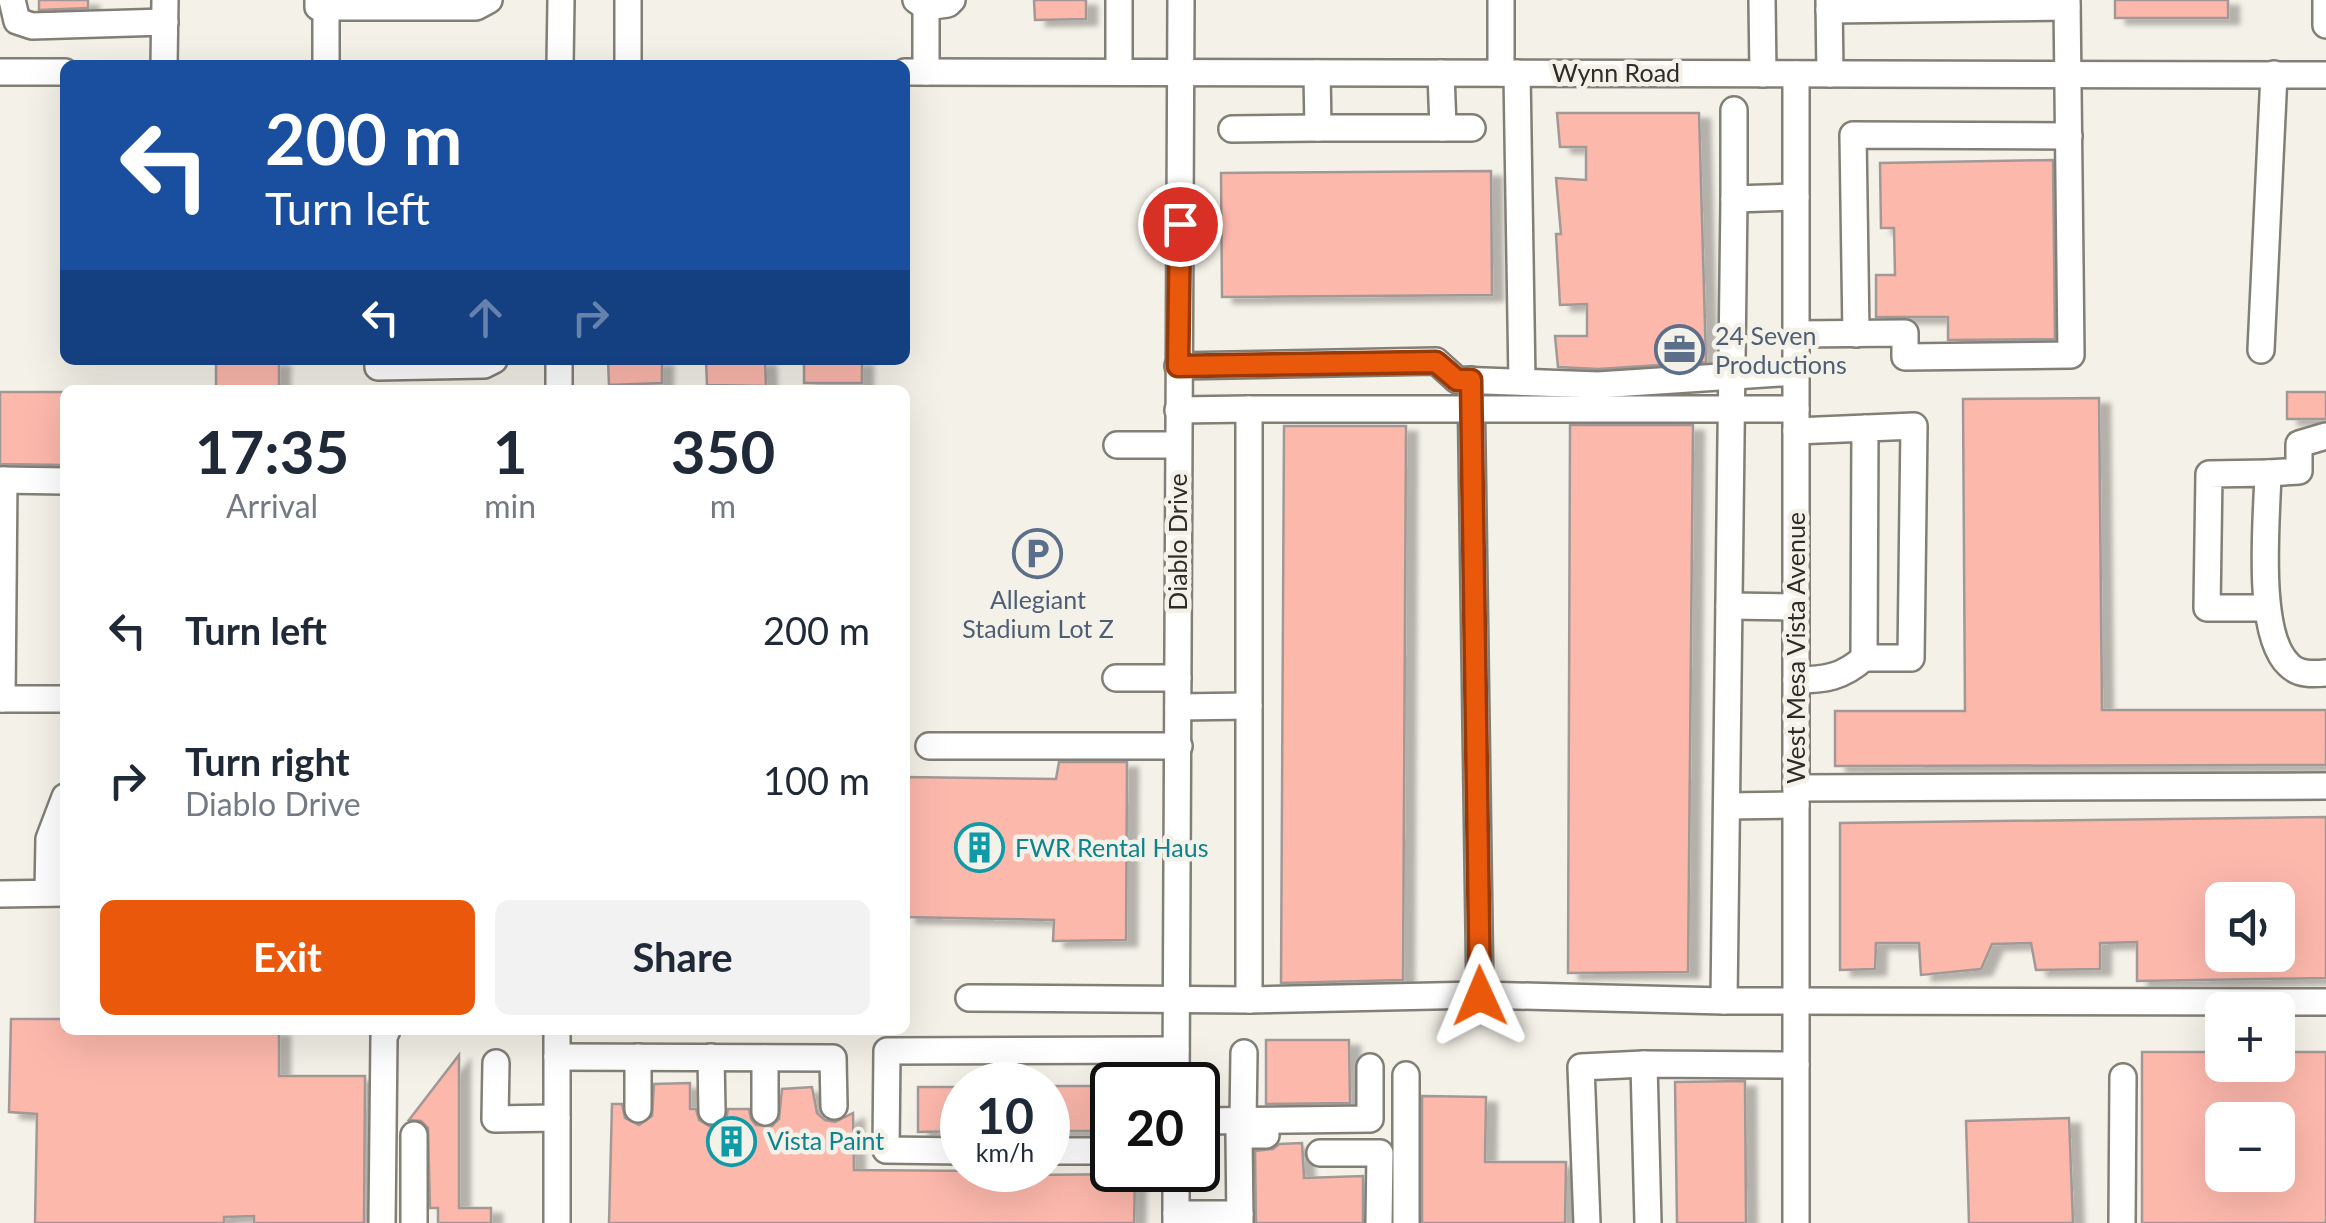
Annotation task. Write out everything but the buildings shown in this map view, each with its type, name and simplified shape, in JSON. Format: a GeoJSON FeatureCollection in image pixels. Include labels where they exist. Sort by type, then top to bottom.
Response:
{"type":"FeatureCollection","features":[{"type":"Feature","properties":{"kind":"street"},"geometry":{"type":"LineString","coordinates":[[12,0],[18,20],[32,26],[121,12],[165,11],[164,60]]}},
{"type":"Feature","properties":{"kind":"street"},"geometry":{"type":"LineString","coordinates":[[326,60],[322,3],[476,7],[489,0]]}},
{"type":"Feature","properties":{"kind":"street"},"geometry":{"type":"LineString","coordinates":[[560,60],[561,0]]}},
{"type":"Feature","properties":{"kind":"street"},"geometry":{"type":"LineString","coordinates":[[628,0],[628,60]]}},
{"type":"Feature","properties":{"kind":"street"},"geometry":{"type":"LineString","coordinates":[[916,72],[921,3],[948,4],[952,0]]}},
{"type":"Feature","properties":{"kind":"street"},"geometry":{"type":"LineString","coordinates":[[1120,0],[1120,72]]}},
{"type":"Feature","properties":{"kind":"street","name":"Diablo Drive"},"geometry":{"type":"LineString","coordinates":[[1176,1062],[1181,0]]}},
{"type":"Feature","properties":{"kind":"street"},"geometry":{"type":"LineString","coordinates":[[1501,0],[1509,73],[1522,382]]}},
{"type":"Feature","properties":{"kind":"street"},"geometry":{"type":"LineString","coordinates":[[1762,0],[1763,74]]}},
{"type":"Feature","properties":{"kind":"street"},"geometry":{"type":"LineString","coordinates":[[2326,0],[2326,25]]}},
{"type":"Feature","properties":{"kind":"street"},"geometry":{"type":"LineString","coordinates":[[1796,334],[1905,333],[1905,356],[2071,354],[2067,3],[1829,5],[1830,74]]}},
{"type":"Feature","properties":{"kind":"street"},"geometry":{"type":"LineString","coordinates":[[0,72],[60,72]]}},
{"type":"Feature","properties":{"kind":"street","name":"Wynn Road"},"geometry":{"type":"LineString","coordinates":[[916,72],[2326,75]]}},
{"type":"Feature","properties":{"kind":"street"},"geometry":{"type":"LineString","coordinates":[[1317,73],[1318,128]]}},
{"type":"Feature","properties":{"kind":"street"},"geometry":{"type":"LineString","coordinates":[[1441,73],[1443,128]]}},
{"type":"Feature","properties":{"kind":"street","name":"West Mesa Vista Avenue"},"geometry":{"type":"LineString","coordinates":[[1796,74],[1796,1223]]}},
{"type":"Feature","properties":{"kind":"street"},"geometry":{"type":"LineString","coordinates":[[2262,350],[2274,74]]}},
{"type":"Feature","properties":{"kind":"street"},"geometry":{"type":"LineString","coordinates":[[1724,1001],[1734,110]]}},
{"type":"Feature","properties":{"kind":"street"},"geometry":{"type":"LineString","coordinates":[[1232,129],[1472,128]]}},
{"type":"Feature","properties":{"kind":"street"},"geometry":{"type":"LineString","coordinates":[[1856,334],[1853,135],[2068,136]]}},
{"type":"Feature","properties":{"kind":"street"},"geometry":{"type":"LineString","coordinates":[[1734,199],[1796,197]]}},
{"type":"Feature","properties":{"kind":"street"},"geometry":{"type":"LineString","coordinates":[[1178,366],[1436,362],[1457,380],[1598,385],[1796,372]]}},
{"type":"Feature","properties":{"kind":"street"},"geometry":{"type":"LineString","coordinates":[[378,365],[484,365]]}},
{"type":"Feature","properties":{"kind":"street"},"geometry":{"type":"LineString","coordinates":[[1471,380],[1480,996]]}},
{"type":"Feature","properties":{"kind":"street"},"geometry":{"type":"LineString","coordinates":[[1248,409],[1248,1000]]}},
{"type":"Feature","properties":{"kind":"street"},"geometry":{"type":"LineString","coordinates":[[1178,410],[1731,411],[1865,428],[1914,426],[1911,658],[1864,658],[1848,673],[1823,680],[1796,680]]}},
{"type":"Feature","properties":{"kind":"street"},"geometry":{"type":"LineString","coordinates":[[1864,658],[1865,428]]}},
{"type":"Feature","properties":{"kind":"street"},"geometry":{"type":"LineString","coordinates":[[2266,608],[2207,608],[2208,474],[2300,471],[2299,444],[2326,436]]}},
{"type":"Feature","properties":{"kind":"street"},"geometry":{"type":"LineString","coordinates":[[1117,445],[1178,445]]}},
{"type":"Feature","properties":{"kind":"street"},"geometry":{"type":"LineString","coordinates":[[2268,473],[2266,608],[2289,666],[2306,674],[2326,674]]}},
{"type":"Feature","properties":{"kind":"street"},"geometry":{"type":"LineString","coordinates":[[60,481],[2,480],[1,699],[60,699]]}},
{"type":"Feature","properties":{"kind":"street"},"geometry":{"type":"LineString","coordinates":[[1729,606],[1796,606]]}},
{"type":"Feature","properties":{"kind":"street"},"geometry":{"type":"LineString","coordinates":[[1116,678],[1178,678]]}},
{"type":"Feature","properties":{"kind":"street"},"geometry":{"type":"LineString","coordinates":[[1178,707],[1248,706]]}},
{"type":"Feature","properties":{"kind":"street"},"geometry":{"type":"LineString","coordinates":[[929,746],[1179,746]]}},
{"type":"Feature","properties":{"kind":"street"},"geometry":{"type":"LineString","coordinates":[[1726,806],[1796,796],[2326,786]]}},
{"type":"Feature","properties":{"kind":"street"},"geometry":{"type":"LineString","coordinates":[[0,894],[57,893],[49,839],[60,810]]}},
{"type":"Feature","properties":{"kind":"street"},"geometry":{"type":"LineString","coordinates":[[968,998],[1248,1000],[1480,996],[1796,1003],[2326,1002]]}},
{"type":"Feature","properties":{"kind":"street"},"geometry":{"type":"LineString","coordinates":[[382,1223],[386,1035]]}},
{"type":"Feature","properties":{"kind":"street"},"geometry":{"type":"LineString","coordinates":[[557,1035],[557,1223]]}},
{"type":"Feature","properties":{"kind":"street"},"geometry":{"type":"LineString","coordinates":[[940,1150],[886,1150],[886,1051],[1176,1050]]}},
{"type":"Feature","properties":{"kind":"street"},"geometry":{"type":"LineString","coordinates":[[1243,1120],[1244,1053]]}},
{"type":"Feature","properties":{"kind":"street"},"geometry":{"type":"LineString","coordinates":[[557,1057],[833,1058],[834,1106]]}},
{"type":"Feature","properties":{"kind":"street"},"geometry":{"type":"LineString","coordinates":[[638,1057],[638,1109]]}},
{"type":"Feature","properties":{"kind":"street"},"geometry":{"type":"LineString","coordinates":[[711,1057],[712,1111]]}},
{"type":"Feature","properties":{"kind":"street"},"geometry":{"type":"LineString","coordinates":[[765,1058],[765,1112]]}},
{"type":"Feature","properties":{"kind":"street"},"geometry":{"type":"LineString","coordinates":[[496,1063],[496,1119],[557,1118]]}},
{"type":"Feature","properties":{"kind":"street"},"geometry":{"type":"LineString","coordinates":[[1644,1064],[1648,1223]]}},
{"type":"Feature","properties":{"kind":"street"},"geometry":{"type":"LineString","coordinates":[[1587,1223],[1581,1067],[1796,1065]]}},
{"type":"Feature","properties":{"kind":"street"},"geometry":{"type":"LineString","coordinates":[[1220,1121],[1370,1119],[1370,1067]]}},
{"type":"Feature","properties":{"kind":"street"},"geometry":{"type":"LineString","coordinates":[[1406,1075],[1406,1223]]}},
{"type":"Feature","properties":{"kind":"street"},"geometry":{"type":"LineString","coordinates":[[2122,1077],[2122,1223]]}},
{"type":"Feature","properties":{"kind":"street"},"geometry":{"type":"LineString","coordinates":[[414,1135],[414,1223]]}},
{"type":"Feature","properties":{"kind":"street"},"geometry":{"type":"LineString","coordinates":[[1176,1192],[1176,1218],[1240,1218],[1239,1135],[1294,1135]]}},
{"type":"Feature","properties":{"kind":"street"},"geometry":{"type":"LineString","coordinates":[[1320,1153],[1380,1153],[1379,1223]]}},
{"type":"Feature","properties":{"kind":"place","name":"24 Seven Productions"},"geometry":{"type":"Point","coordinates":[1680,350]}},
{"type":"Feature","properties":{"kind":"place","name":"Allegiant Stadium Lot Z"},"geometry":{"type":"Point","coordinates":[1038,554]}},
{"type":"Feature","properties":{"kind":"place","name":"FWR Rental Haus"},"geometry":{"type":"Point","coordinates":[980,848]}},
{"type":"Feature","properties":{"kind":"place","name":"Vista Paint"},"geometry":{"type":"Point","coordinates":[732,1141]}},
{"type":"Feature","properties":{"kind":"route"},"geometry":{"type":"LineString","coordinates":[[1180,224],[1178,366],[1436,362],[1457,380],[1471,380],[1480,996]]}}]}
